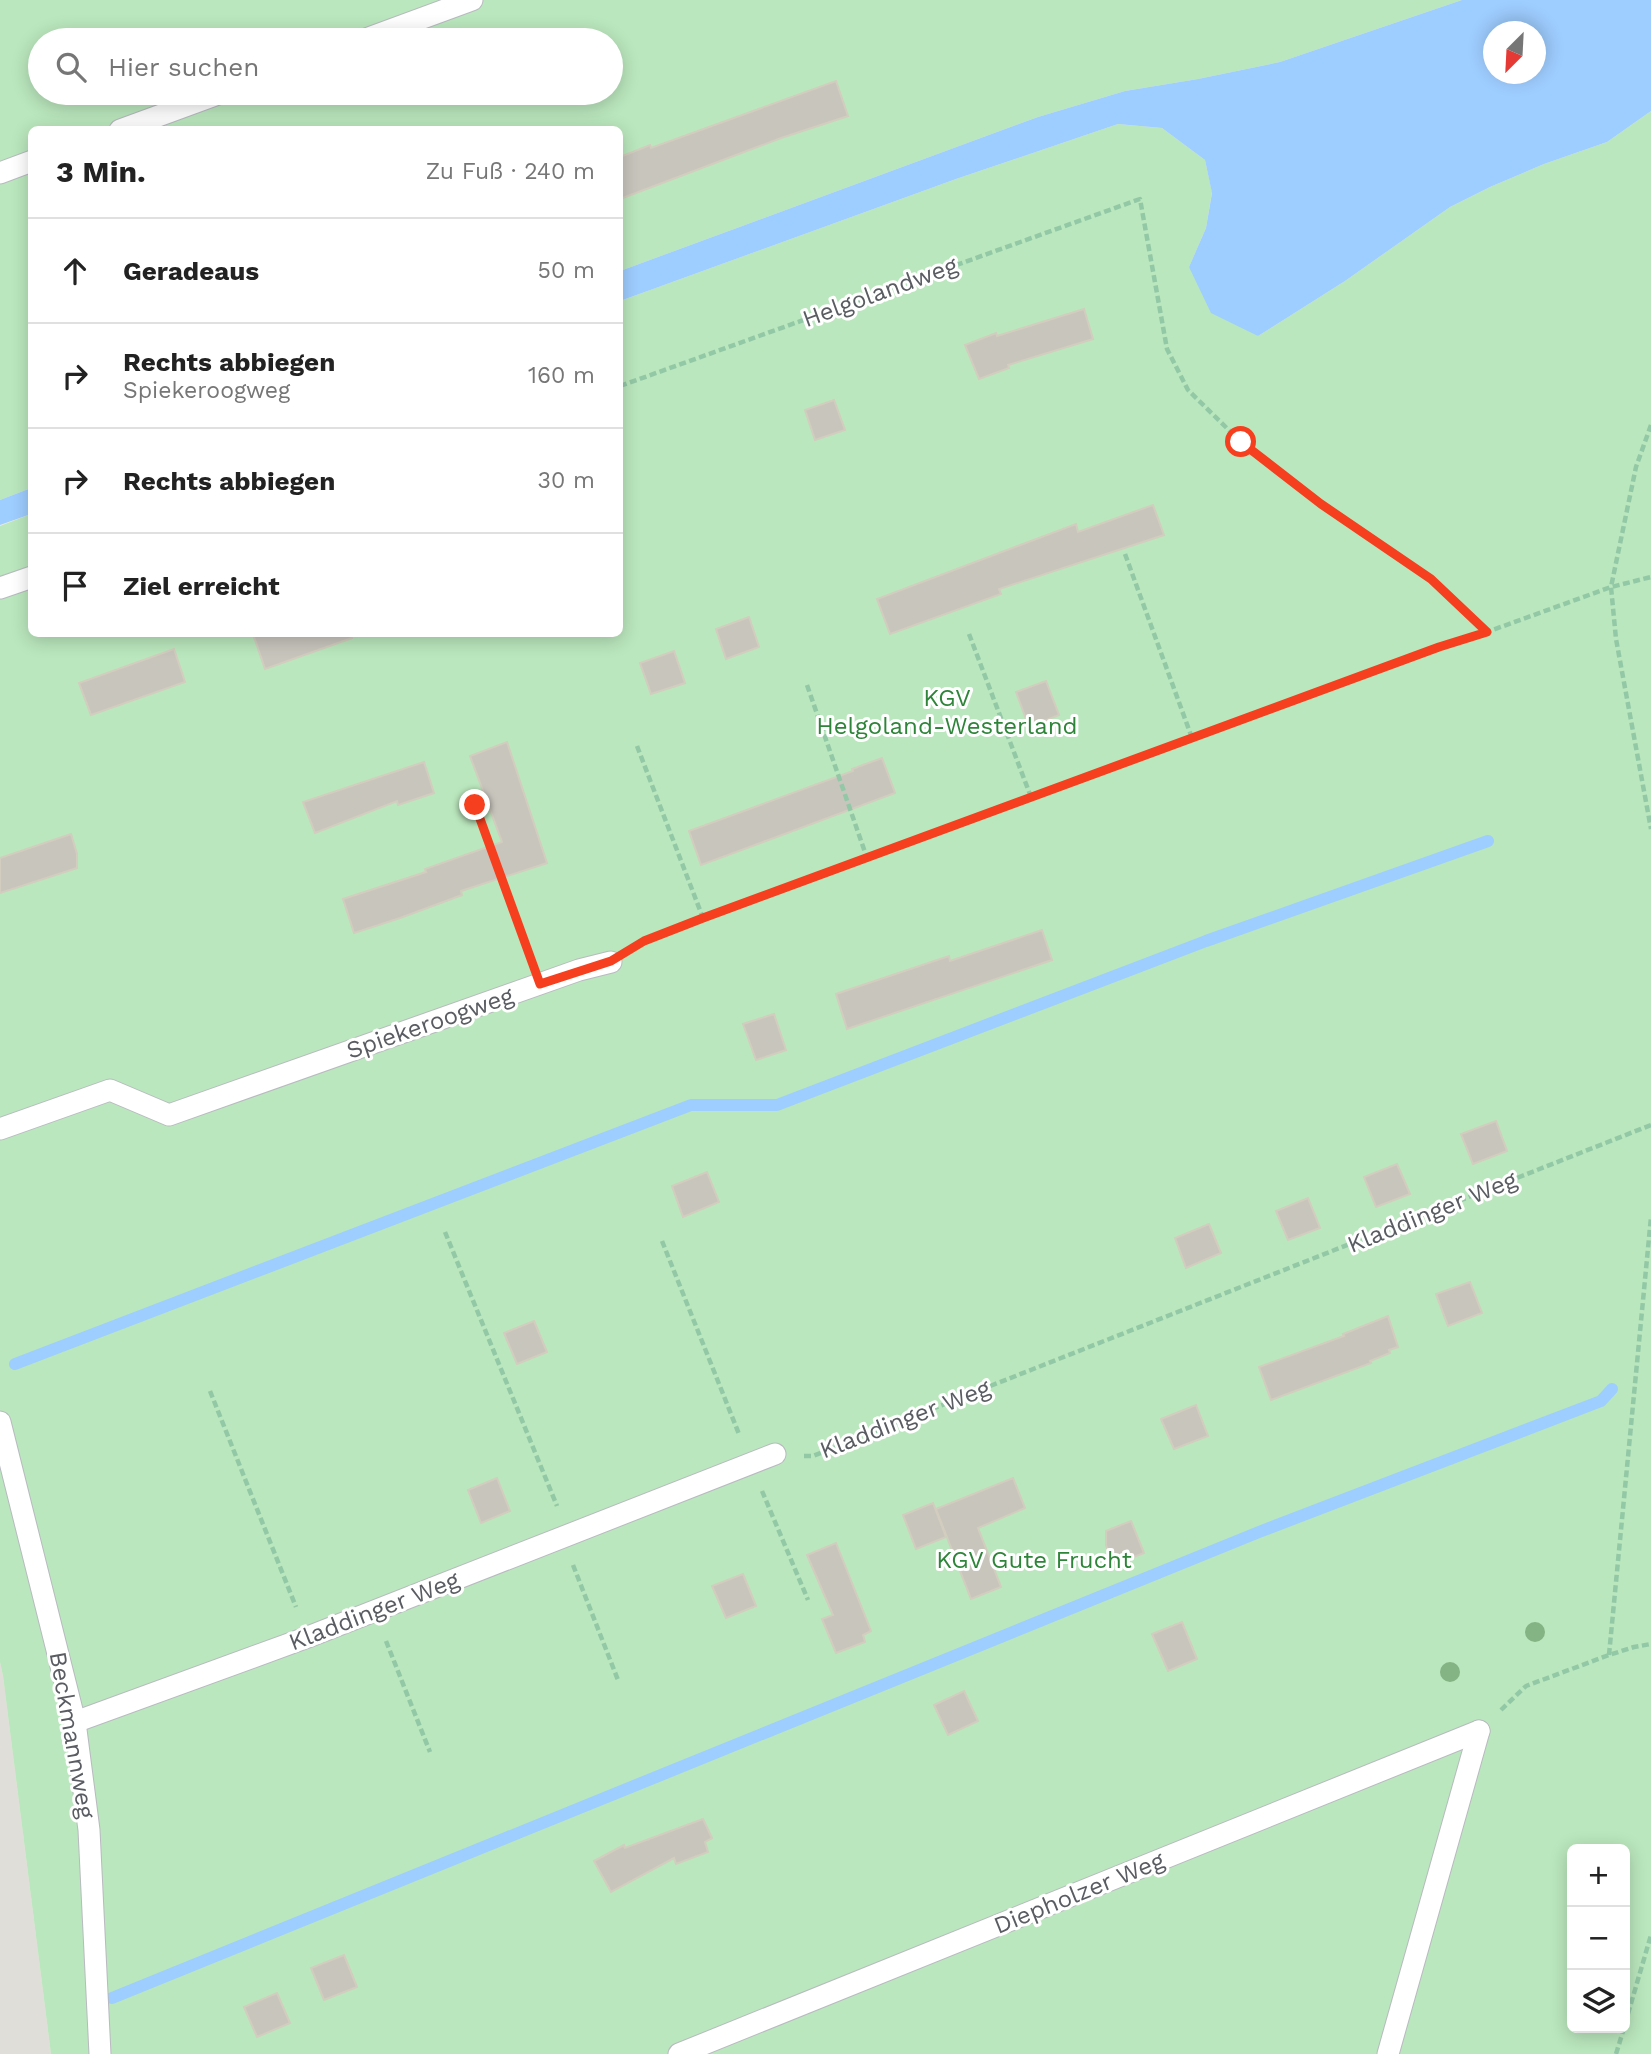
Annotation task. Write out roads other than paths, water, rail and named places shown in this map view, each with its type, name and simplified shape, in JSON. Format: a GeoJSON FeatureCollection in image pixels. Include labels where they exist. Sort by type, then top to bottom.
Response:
{"type":"FeatureCollection","features":[{"type":"Feature","properties":{"kind":"lane"},"geometry":{"type":"LineString","coordinates":[[396,28],[472,0]]}},
{"type":"Feature","properties":{"kind":"lane"},"geometry":{"type":"LineString","coordinates":[[131,126],[188,105]]}},
{"type":"Feature","properties":{"kind":"lane"},"geometry":{"type":"LineString","coordinates":[[0,173],[28,162]]}},
{"type":"Feature","properties":{"kind":"lane"},"geometry":{"type":"LineString","coordinates":[[0,587],[28,578]]}},
{"type":"Feature","properties":{"kind":"lane","name":"Spiekeroogweg"},"geometry":{"type":"LineString","coordinates":[[0,1129],[110,1090],[169,1115],[611,961]]}},
{"type":"Feature","properties":{"kind":"lane","name":"Beckmannweg"},"geometry":{"type":"LineString","coordinates":[[0,1422],[75,1721],[89,1830],[100,2054]]}},
{"type":"Feature","properties":{"kind":"lane","name":"Kladdinger Weg"},"geometry":{"type":"LineString","coordinates":[[75,1721],[308,1637],[775,1454]]}},
{"type":"Feature","properties":{"kind":"lane","name":"Diepholzer Weg"},"geometry":{"type":"LineString","coordinates":[[680,2054],[1479,1731],[1388,2054]]}},
{"type":"Feature","properties":{"kind":"water"},"geometry":{"type":"Polygon","coordinates":[[[1462,0],[1651,0],[1651,111],[1607,142],[1544,164],[1450,207],[1345,281],[1258,336],[1211,313],[1189,267],[1206,228],[1212,193],[1205,160],[1162,128],[1118,124],[956,179],[623,300],[623,270],[1038,117],[1125,91],[1280,62],[1462,0]]]}},
{"type":"Feature","properties":{"kind":"water"},"geometry":{"type":"Polygon","coordinates":[[[28,489],[28,515],[0,525],[0,500],[28,489]]]}},
{"type":"Feature","properties":{"kind":"waterway"},"geometry":{"type":"LineString","coordinates":[[15,1364],[691,1105],[777,1105],[1206,941],[1488,841]]}},
{"type":"Feature","properties":{"kind":"waterway"},"geometry":{"type":"LineString","coordinates":[[112,1998],[1259,1532],[1601,1401],[1612,1389]]}},
{"type":"Feature","properties":{"kind":"park label","name":"KGV Helgoland-Westerland"},"geometry":{"type":"Point","coordinates":[947,712]}},
{"type":"Feature","properties":{"kind":"park label","name":"KGV Gute Frucht"},"geometry":{"type":"Point","coordinates":[1034,1560]}}]}
